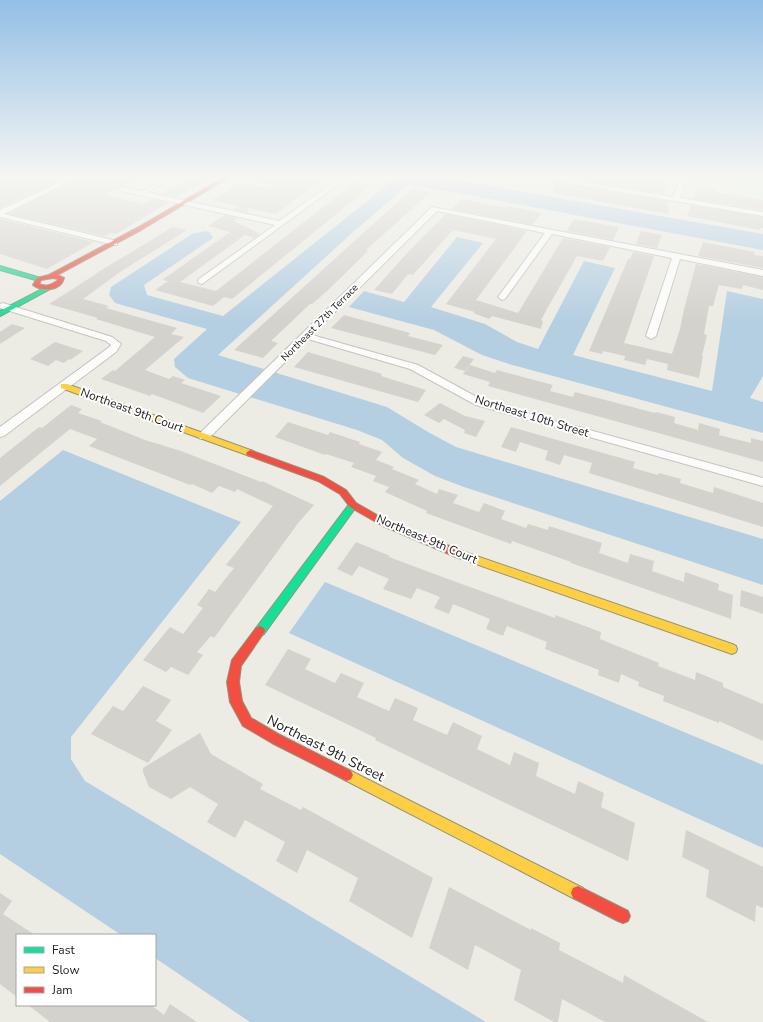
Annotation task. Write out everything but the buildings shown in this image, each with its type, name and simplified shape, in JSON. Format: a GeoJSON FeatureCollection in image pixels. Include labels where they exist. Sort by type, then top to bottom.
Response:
{"type":"FeatureCollection","features":[{"type":"Feature","properties":{"kind":"street"},"geometry":{"type":"LineString","coordinates":[[46,226],[117,244]]}},
{"type":"Feature","properties":{"kind":"street"},"geometry":{"type":"LineString","coordinates":[[3,309],[60,282],[61,278],[148,226]]}},
{"type":"Feature","properties":{"kind":"street"},"geometry":{"type":"LineString","coordinates":[[202,281],[279,226]]}},
{"type":"Feature","properties":{"kind":"street","name":"Northeast 27th Terrace"},"geometry":{"type":"LineString","coordinates":[[204,436],[273,366],[307,336],[358,282],[417,226]]}},
{"type":"Feature","properties":{"kind":"street","name":"Northeast 27th Terrace"},"geometry":{"type":"LineString","coordinates":[[522,226],[550,231]]}},
{"type":"Feature","properties":{"kind":"street"},"geometry":{"type":"LineString","coordinates":[[502,297],[550,231],[763,273]]}},
{"type":"Feature","properties":{"kind":"street"},"geometry":{"type":"LineString","coordinates":[[3,309],[37,282],[117,244]]}},
{"type":"Feature","properties":{"kind":"street"},"geometry":{"type":"LineString","coordinates":[[651,336],[677,256]]}},
{"type":"Feature","properties":{"kind":"street"},"geometry":{"type":"LineString","coordinates":[[0,268],[37,282],[40,287],[48,288]]}},
{"type":"Feature","properties":{"kind":"street"},"geometry":{"type":"LineString","coordinates":[[51,276],[61,278]]}},
{"type":"Feature","properties":{"kind":"street"},"geometry":{"type":"LineString","coordinates":[[0,433],[112,350],[116,344],[108,339],[3,309]]}},
{"type":"Feature","properties":{"kind":"street","name":"Northeast 10th Street"},"geometry":{"type":"LineString","coordinates":[[307,336],[414,367],[480,403],[763,482]]}},
{"type":"Feature","properties":{"kind":"street","name":"Northeast 9th Court"},"geometry":{"type":"LineString","coordinates":[[64,386],[320,479],[342,492],[353,505],[386,524],[457,553],[732,649]]}},
{"type":"Feature","properties":{"kind":"street","name":"Northeast 9th Street"},"geometry":{"type":"LineString","coordinates":[[353,505],[236,664],[233,682],[236,702],[247,722],[283,742],[624,916]]}},
{"type":"Feature","properties":{"kind":"water"},"geometry":{"type":"Polygon","coordinates":[[[336,226],[360,226],[218,355],[387,407],[456,447],[763,539],[763,585],[464,487],[435,476],[403,458],[382,440],[357,430],[188,378],[175,367],[174,359],[207,329],[115,303],[109,295],[111,287],[192,234],[205,231],[210,232],[213,238],[144,285],[147,295],[223,316],[336,226]]]}},
{"type":"Feature","properties":{"kind":"water"},"geometry":{"type":"Polygon","coordinates":[[[633,226],[716,226],[763,234],[763,250],[633,226]]]}},
{"type":"Feature","properties":{"kind":"water"},"geometry":{"type":"Polygon","coordinates":[[[457,237],[483,243],[431,307],[485,324],[517,342],[538,349],[584,261],[615,268],[573,355],[712,391],[727,291],[763,299],[763,376],[750,398],[763,402],[763,433],[509,364],[482,355],[434,330],[349,307],[364,291],[404,302],[457,237]]]}},
{"type":"Feature","properties":{"kind":"water"},"geometry":{"type":"Polygon","coordinates":[[[63,450],[241,522],[71,737],[71,759],[85,781],[486,1022],[250,1022],[156,959],[156,934],[120,934],[0,854],[0,501],[63,450]]]}},
{"type":"Feature","properties":{"kind":"water"},"geometry":{"type":"Polygon","coordinates":[[[325,582],[763,765],[763,848],[289,633],[325,582]]]}},
{"type":"Feature","properties":{"kind":"traffic: fast"},"geometry":{"type":"LineString","coordinates":[[0,268],[39,279]]}},
{"type":"Feature","properties":{"kind":"traffic: fast"},"geometry":{"type":"LineString","coordinates":[[0,314],[48,288]]}},
{"type":"Feature","properties":{"kind":"traffic: fast"},"geometry":{"type":"LineString","coordinates":[[260,631],[353,505]]}},
{"type":"Feature","properties":{"kind":"traffic: slow"},"geometry":{"type":"LineString","coordinates":[[64,386],[250,453]]}},
{"type":"Feature","properties":{"kind":"traffic: slow"},"geometry":{"type":"LineString","coordinates":[[459,554],[732,649]]}},
{"type":"Feature","properties":{"kind":"traffic: slow"},"geometry":{"type":"LineString","coordinates":[[347,775],[578,893]]}},
{"type":"Feature","properties":{"kind":"traffic: jam"},"geometry":{"type":"LineString","coordinates":[[51,276],[145,226]]}},
{"type":"Feature","properties":{"kind":"traffic: jam"},"geometry":{"type":"LineString","coordinates":[[53,276],[61,278],[60,282],[54,286],[48,288],[36,285],[39,279],[53,276]]}},
{"type":"Feature","properties":{"kind":"traffic: jam"},"geometry":{"type":"LineString","coordinates":[[250,453],[321,479],[343,492],[353,505],[386,524],[459,554]]}},
{"type":"Feature","properties":{"kind":"traffic: jam"},"geometry":{"type":"LineString","coordinates":[[260,631],[236,664],[233,682],[236,702],[247,722],[276,739],[347,775]]}},
{"type":"Feature","properties":{"kind":"traffic: jam"},"geometry":{"type":"LineString","coordinates":[[578,893],[623,916]]}}]}
